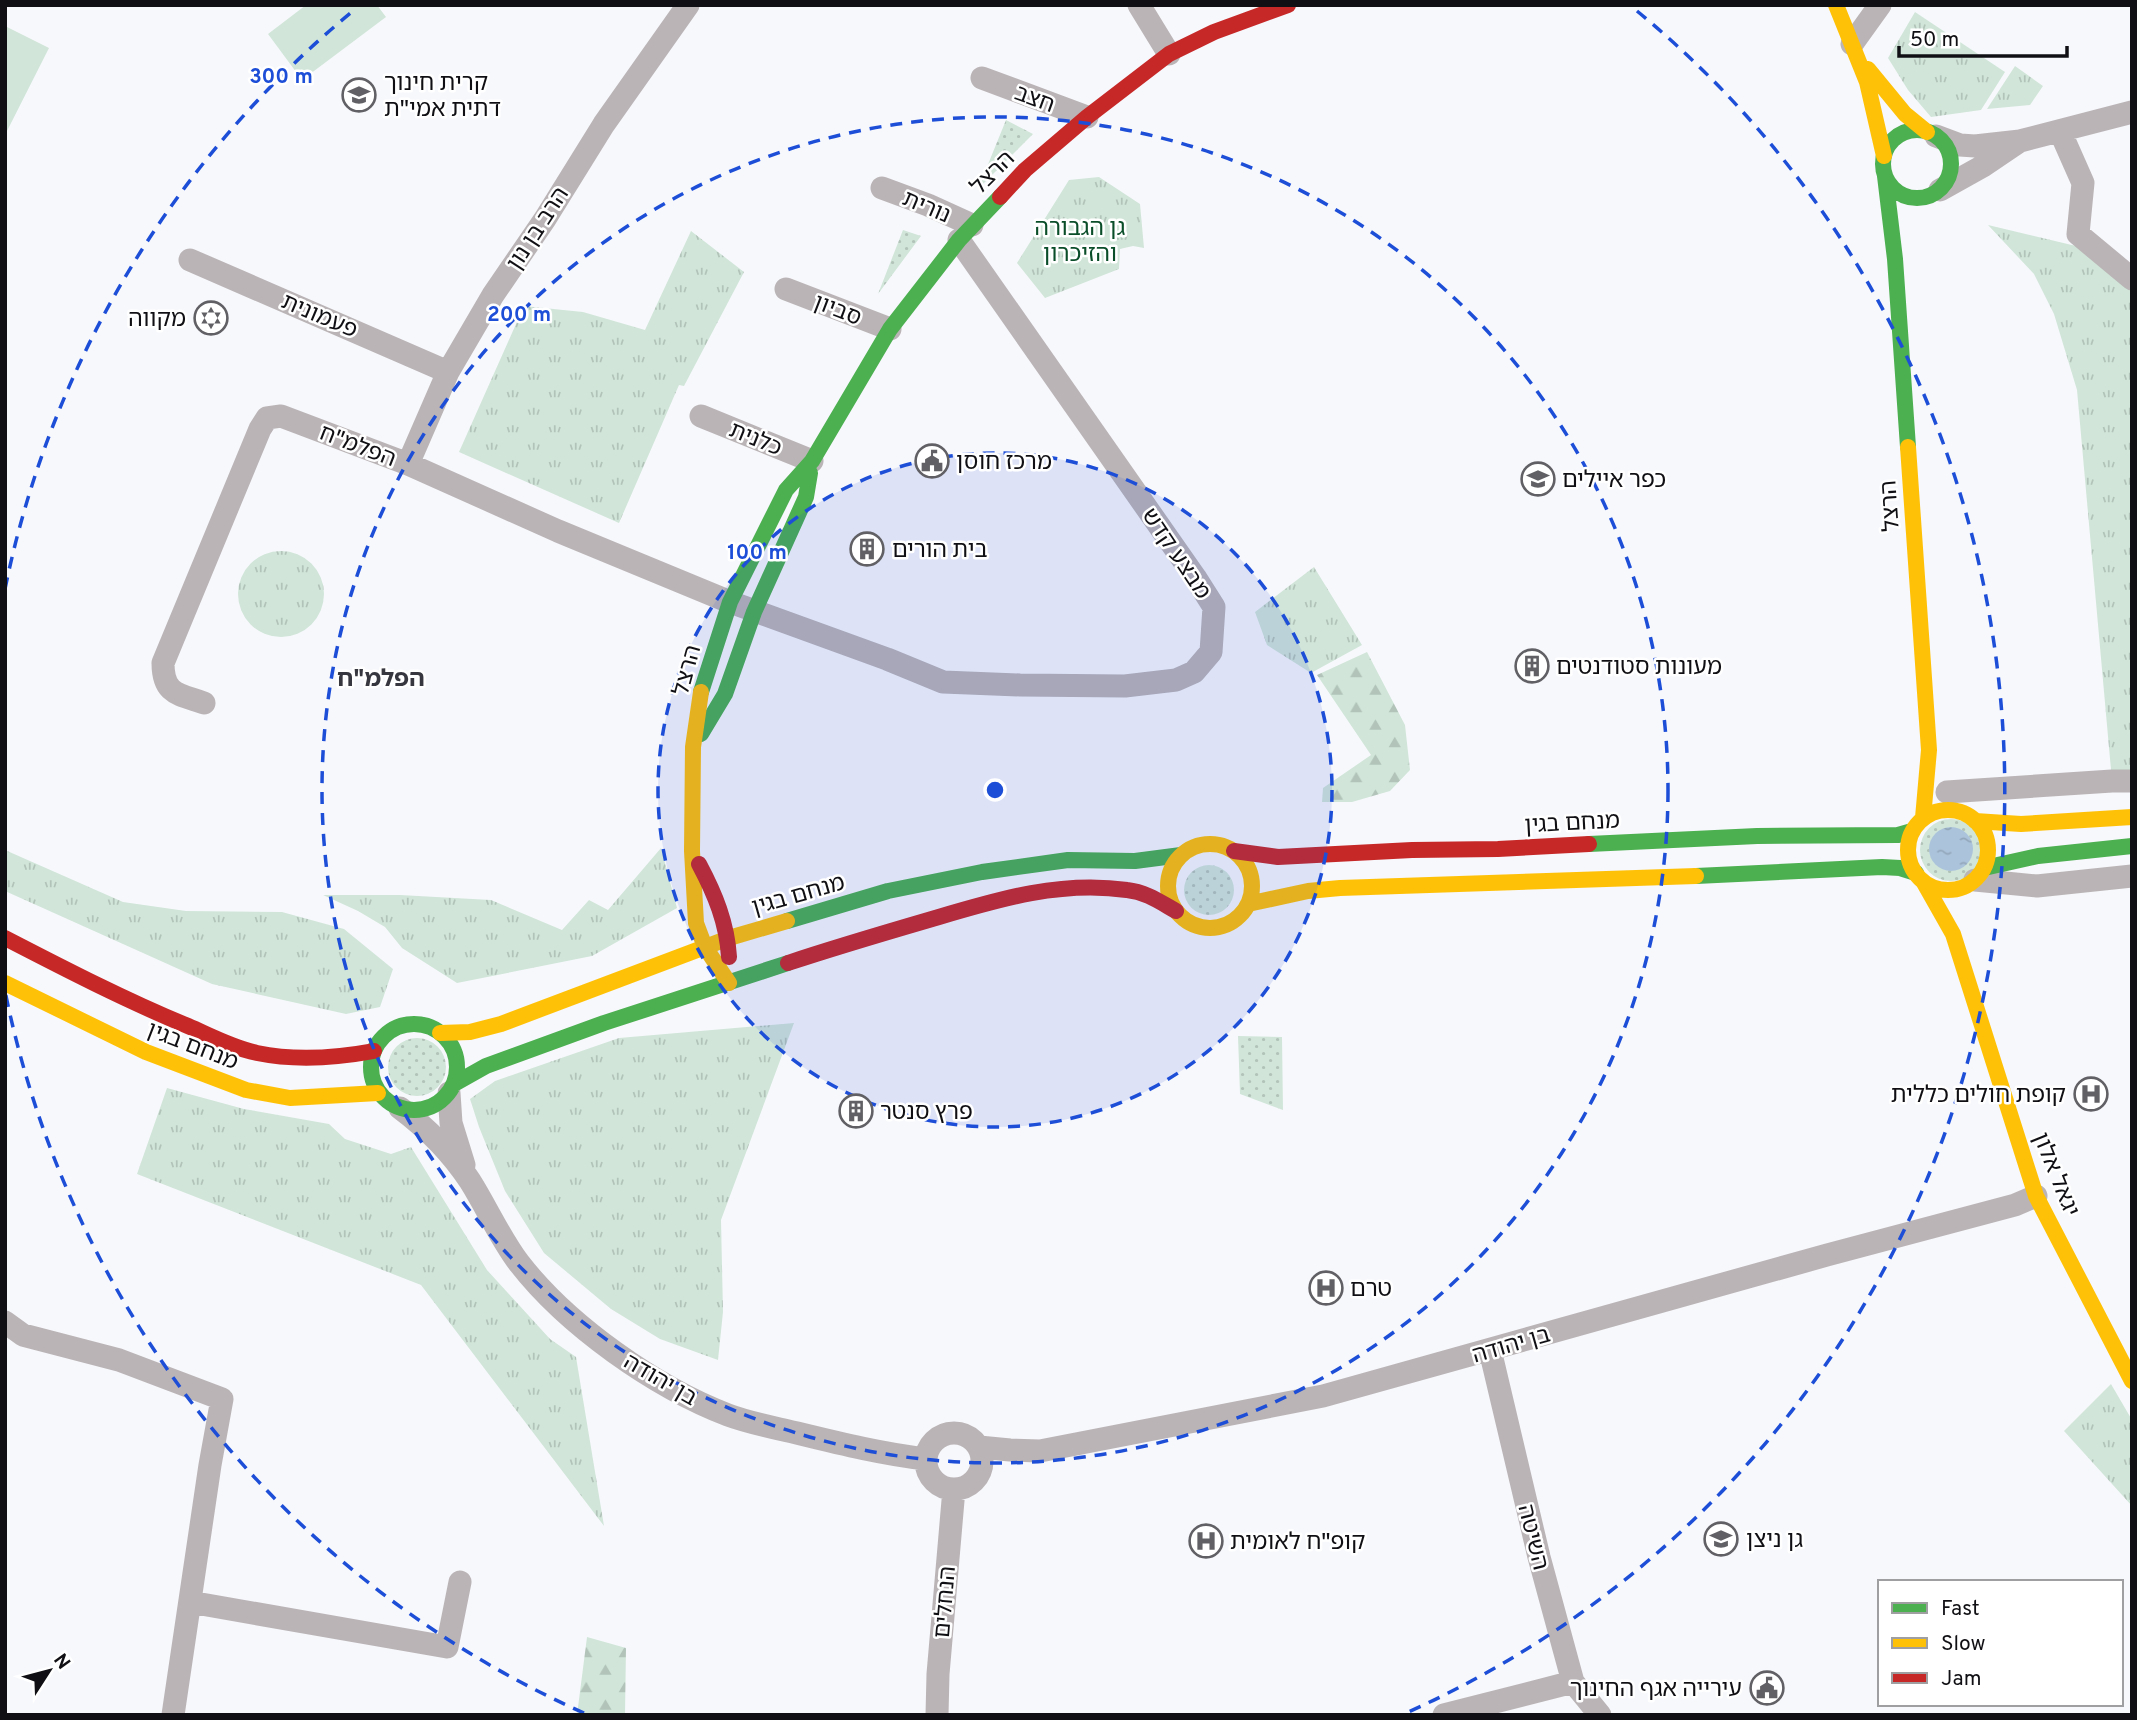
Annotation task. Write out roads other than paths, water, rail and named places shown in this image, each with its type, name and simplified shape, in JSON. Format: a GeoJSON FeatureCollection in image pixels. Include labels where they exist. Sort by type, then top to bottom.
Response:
{"type":"FeatureCollection","features":[{"type":"Feature","properties":{"kind":"main road","name":"הרצל"},"geometry":{"type":"LineString","coordinates":[[729,983],[705,947],[696,923],[692,851],[693,747],[701,693],[730,602],[786,490],[812,461],[890,328],[966,233],[1024,170],[1169,54],[1214,32],[1288,5]]}},
{"type":"Feature","properties":{"kind":"main road"},"geometry":{"type":"LineString","coordinates":[[1836,5],[1867,82],[1884,156]]}},
{"type":"Feature","properties":{"kind":"main road"},"geometry":{"type":"LineString","coordinates":[[1852,44],[1888,96],[1905,114],[1931,134],[1948,152],[1951,162],[1947,181],[1936,192],[1920,198],[1909,198],[1889,185],[1885,176],[1882,166],[1887,147],[1905,132],[1916,130],[1931,134]]}},
{"type":"Feature","properties":{"kind":"main road","name":"הרצל"},"geometry":{"type":"LineString","coordinates":[[1885,176],[1895,259],[1929,750],[1923,818]]}},
{"type":"Feature","properties":{"kind":"main road","name":"הרצל"},"geometry":{"type":"LineString","coordinates":[[1895,259],[1909,220],[1936,192]]}},
{"type":"Feature","properties":{"kind":"main road","name":"הרצל"},"geometry":{"type":"LineString","coordinates":[[693,747],[725,694],[754,612],[806,497],[812,461]]}},
{"type":"Feature","properties":{"kind":"main road","name":"הרצל"},"geometry":{"type":"LineString","coordinates":[[1929,750],[1952,801]]}},
{"type":"Feature","properties":{"kind":"main road"},"geometry":{"type":"LineString","coordinates":[[1919,877],[1911,867],[1908,855],[1908,842],[1912,831],[1923,818],[1952,801],[1982,830],[1988,855],[1959,911],[1953,934]]}},
{"type":"Feature","properties":{"kind":"main road"},"geometry":{"type":"LineString","coordinates":[[1975,821],[2021,824],[2132,817]]}},
{"type":"Feature","properties":{"kind":"main road","name":"מנחם בגין"},"geometry":{"type":"LineString","coordinates":[[1234,851],[1278,857],[1757,836],[1898,835],[1912,831]]}},
{"type":"Feature","properties":{"kind":"main road"},"geometry":{"type":"LineString","coordinates":[[451,1088],[486,1066],[604,1023],[862,939],[982,904],[1038,891],[1087,887],[1129,890],[1153,897],[1192,924],[1214,928],[1233,921],[1248,904],[1252,892],[1246,864],[1234,851],[1218,845],[1205,844],[1181,855],[1172,868],[1168,886],[1170,901],[1176,911]]}},
{"type":"Feature","properties":{"kind":"main road"},"geometry":{"type":"LineString","coordinates":[[1248,904],[1308,891],[1340,888],[1882,867],[1900,868],[1942,890],[1952,890],[2017,858],[2062,851],[2132,846]]}},
{"type":"Feature","properties":{"kind":"main road","name":"הרצל"},"geometry":{"type":"LineString","coordinates":[[692,851],[711,886],[729,938],[729,983]]}},
{"type":"Feature","properties":{"kind":"main road","name":"מנחם בגין"},"geometry":{"type":"LineString","coordinates":[[440,1033],[470,1032],[501,1024],[729,938],[888,891],[982,872],[1068,860],[1135,861],[1181,855]]}},
{"type":"Feature","properties":{"kind":"main road","name":"יגאל אלון"},"geometry":{"type":"LineString","coordinates":[[1919,877],[1953,934],[2036,1196],[2132,1381]]}},
{"type":"Feature","properties":{"kind":"main road","name":"מנחם בגין"},"geometry":{"type":"LineString","coordinates":[[5,938],[173,1021],[243,1049],[286,1057],[354,1056],[373,1051]]}},
{"type":"Feature","properties":{"kind":"main road","name":"מנחם בגין"},"geometry":{"type":"LineString","coordinates":[[5,983],[142,1052],[231,1086],[277,1097],[314,1098],[378,1093]]}},
{"type":"Feature","properties":{"kind":"main road"},"geometry":{"type":"LineString","coordinates":[[421,1024],[440,1033],[449,1042],[457,1067],[451,1088],[442,1100],[431,1107],[412,1110],[400,1108],[378,1093],[371,1072],[373,1051],[384,1035],[398,1026],[421,1024]]}},
{"type":"Feature","properties":{"kind":"street","name":"הרב בן נון"},"geometry":{"type":"LineString","coordinates":[[408,464],[448,372],[493,295],[545,219],[604,124],[688,5]]}},
{"type":"Feature","properties":{"kind":"street"},"geometry":{"type":"LineString","coordinates":[[1139,5],[1169,54]]}},
{"type":"Feature","properties":{"kind":"street"},"geometry":{"type":"LineString","coordinates":[[1852,44],[1880,5]]}},
{"type":"Feature","properties":{"kind":"street","name":"חצב"},"geometry":{"type":"LineString","coordinates":[[982,78],[1087,117]]}},
{"type":"Feature","properties":{"kind":"street"},"geometry":{"type":"LineString","coordinates":[[1931,134],[1968,146],[2020,141],[2132,112]]}},
{"type":"Feature","properties":{"kind":"street"},"geometry":{"type":"LineString","coordinates":[[2060,131],[2083,183],[2078,234],[2132,279]]}},
{"type":"Feature","properties":{"kind":"street"},"geometry":{"type":"LineString","coordinates":[[1936,192],[1983,166],[2020,141]]}},
{"type":"Feature","properties":{"kind":"street","name":"נורית"},"geometry":{"type":"LineString","coordinates":[[882,188],[928,205],[966,233]]}},
{"type":"Feature","properties":{"kind":"street","name":"מבצע קדש"},"geometry":{"type":"LineString","coordinates":[[754,612],[887,659],[943,682],[1125,686],[1176,680],[1194,672],[1211,652],[1214,607],[966,233]]}},
{"type":"Feature","properties":{"kind":"street","name":"פעמונית"},"geometry":{"type":"LineString","coordinates":[[190,260],[448,372]]}},
{"type":"Feature","properties":{"kind":"street","name":"סביון"},"geometry":{"type":"LineString","coordinates":[[786,289],[890,328]]}},
{"type":"Feature","properties":{"kind":"street","name":"הפלמ\"ח"},"geometry":{"type":"LineString","coordinates":[[204,703],[171,691],[163,679],[163,663],[247,459],[267,418],[281,416],[408,464],[558,531],[754,612]]}},
{"type":"Feature","properties":{"kind":"street","name":"כלנית"},"geometry":{"type":"LineString","coordinates":[[701,416],[812,461]]}},
{"type":"Feature","properties":{"kind":"street"},"geometry":{"type":"LineString","coordinates":[[1952,801],[2112,781],[2132,781]]}},
{"type":"Feature","properties":{"kind":"street"},"geometry":{"type":"LineString","coordinates":[[1975,878],[2037,886],[2132,876]]}},
{"type":"Feature","properties":{"kind":"street","name":"בן יהודה"},"geometry":{"type":"LineString","coordinates":[[451,1088],[450,1123],[470,1181]]}},
{"type":"Feature","properties":{"kind":"street","name":"בן יהודה"},"geometry":{"type":"LineString","coordinates":[[400,1108],[438,1140],[470,1181],[519,1263],[572,1320],[626,1360],[690,1399],[728,1415],[890,1455],[926,1459]]}},
{"type":"Feature","properties":{"kind":"street","name":"בן יהודה"},"geometry":{"type":"LineString","coordinates":[[979,1447],[1040,1451],[1323,1396],[2015,1205],[2036,1196]]}},
{"type":"Feature","properties":{"kind":"street"},"geometry":{"type":"LineString","coordinates":[[5,1322],[23,1335],[119,1360],[222,1399],[173,1715]]}},
{"type":"Feature","properties":{"kind":"street","name":"השיטה"},"geometry":{"type":"LineString","coordinates":[[1490,1350],[1539,1557],[1573,1682],[1600,1715]]}},
{"type":"Feature","properties":{"kind":"street"},"geometry":{"type":"LineString","coordinates":[[948,1433],[965,1435],[979,1447],[982,1456],[979,1474],[973,1482],[954,1489],[937,1483],[931,1476],[926,1459],[933,1442],[948,1433]]}},
{"type":"Feature","properties":{"kind":"street","name":"הנחלים"},"geometry":{"type":"LineString","coordinates":[[937,1715],[954,1489]]}},
{"type":"Feature","properties":{"kind":"street"},"geometry":{"type":"LineString","coordinates":[[190,1602],[447,1647],[460,1581]]}},
{"type":"Feature","properties":{"kind":"street"},"geometry":{"type":"LineString","coordinates":[[1446,1715],[1573,1682]]}},
{"type":"Feature","properties":{"kind":"water"},"geometry":{"type":"Polygon","coordinates":[[[1951,827],[1960,828],[1967,833],[1972,840],[1972,858],[1967,865],[1960,870],[1951,871],[1942,870],[1935,865],[1930,858],[1929,849],[1930,840],[1935,833],[1942,828],[1951,827]]]}},
{"type":"Feature","properties":{"kind":"place","name":"קרית חינוך דתית אמי\"ת"},"geometry":{"type":"Point","coordinates":[359,95]}},
{"type":"Feature","properties":{"kind":"place","name":"מקווה"},"geometry":{"type":"Point","coordinates":[211,318]}},
{"type":"Feature","properties":{"kind":"place","name":"מרכז חוסן"},"geometry":{"type":"Point","coordinates":[932,461]}},
{"type":"Feature","properties":{"kind":"place","name":"כפר איילים"},"geometry":{"type":"Point","coordinates":[1538,479]}},
{"type":"Feature","properties":{"kind":"place","name":"בית הורים"},"geometry":{"type":"Point","coordinates":[867,549]}},
{"type":"Feature","properties":{"kind":"place","name":"מעונות סטודנטים"},"geometry":{"type":"Point","coordinates":[1532,666]}},
{"type":"Feature","properties":{"kind":"place","name":"קופת חולים כללית"},"geometry":{"type":"Point","coordinates":[2091,1094]}},
{"type":"Feature","properties":{"kind":"place","name":"פרץ סנטר"},"geometry":{"type":"Point","coordinates":[856,1111]}},
{"type":"Feature","properties":{"kind":"place","name":"טרם"},"geometry":{"type":"Point","coordinates":[1326,1288]}},
{"type":"Feature","properties":{"kind":"place","name":"גן ניצן"},"geometry":{"type":"Point","coordinates":[1721,1539]}},
{"type":"Feature","properties":{"kind":"place","name":"קופ\"ח לאומית"},"geometry":{"type":"Point","coordinates":[1206,1541]}},
{"type":"Feature","properties":{"kind":"place","name":"עירייה אגף החינוך"},"geometry":{"type":"Point","coordinates":[1767,1688]}},
{"type":"Feature","properties":{"kind":"district","name":"הפלמ\"ח"},"geometry":{"type":"Point","coordinates":[381,678]}},
{"type":"Feature","properties":{"kind":"park label","name":"גן הגבורה והזיכרון"},"geometry":{"type":"Point","coordinates":[1080,240]}}]}
